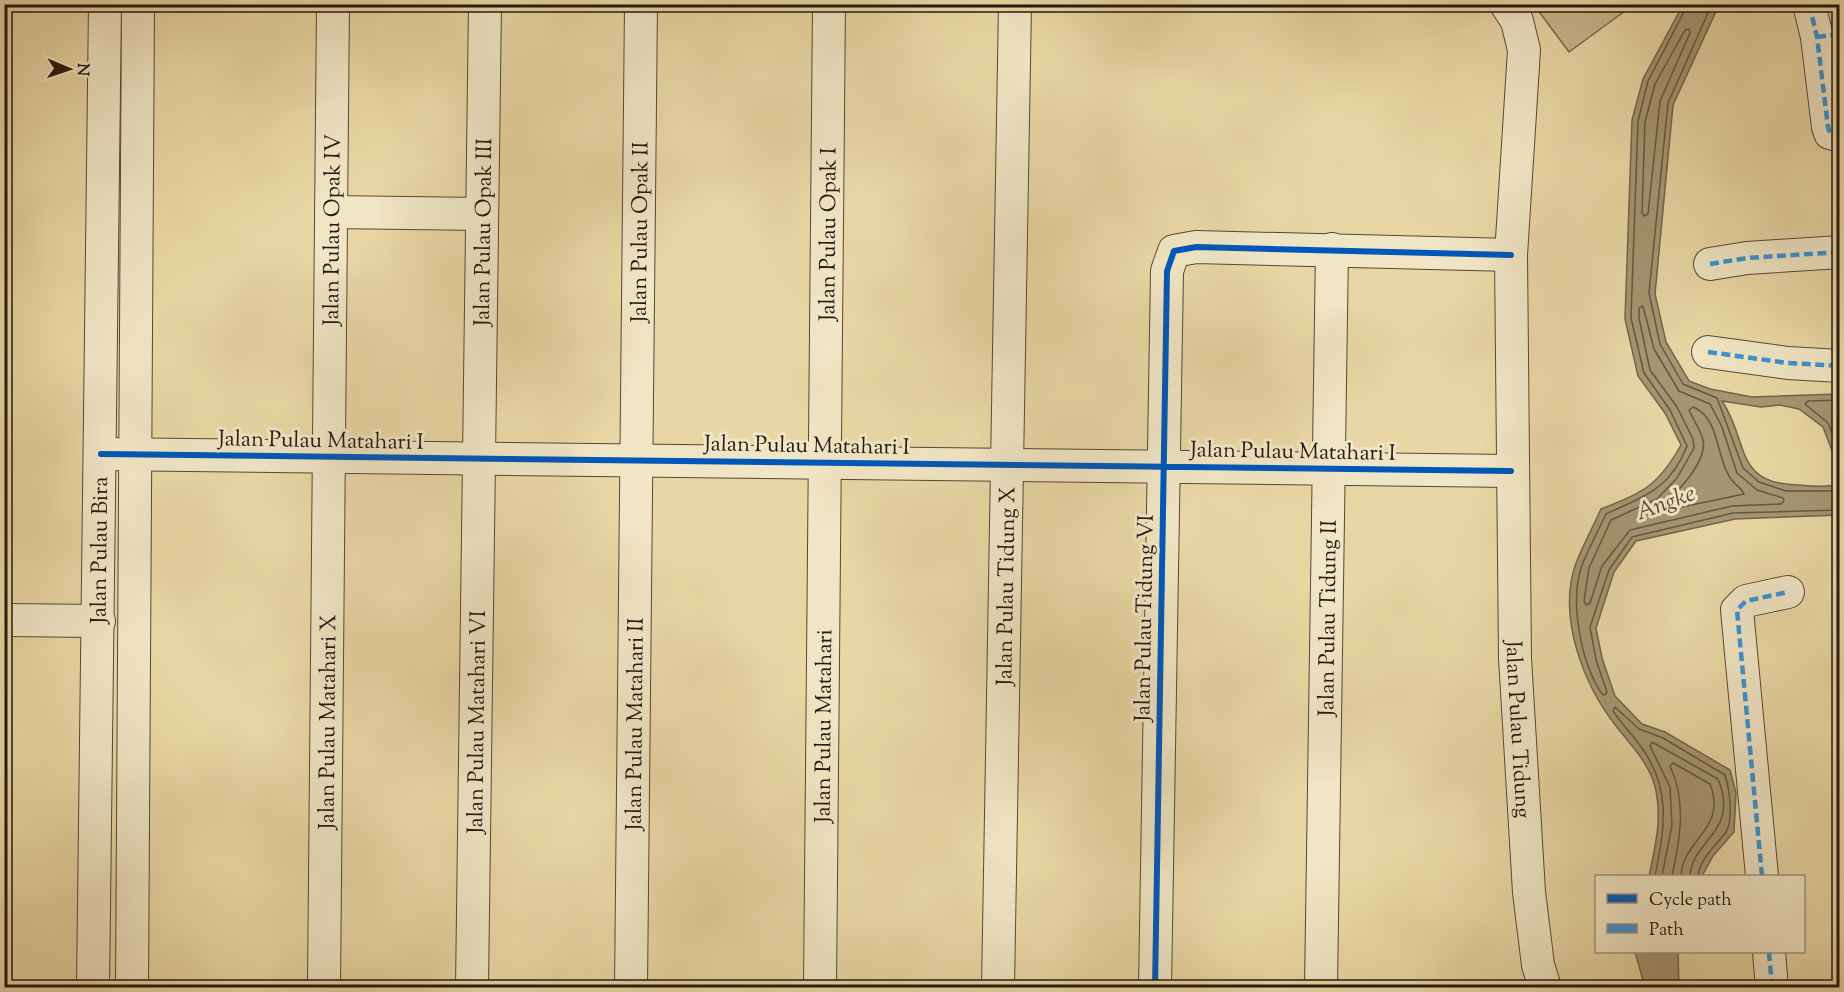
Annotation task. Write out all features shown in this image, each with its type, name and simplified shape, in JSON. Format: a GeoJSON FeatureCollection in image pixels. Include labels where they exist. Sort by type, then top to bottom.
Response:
{"type":"FeatureCollection","features":[{"type":"Feature","properties":{"kind":"street","name":"Jalan Pulau Bira"},"geometry":{"type":"LineString","coordinates":[[93,987],[105,4]]}},
{"type":"Feature","properties":{"kind":"street","name":"Jalan Pulau Bira"},"geometry":{"type":"LineString","coordinates":[[132,987],[138,4]]}},
{"type":"Feature","properties":{"kind":"street","name":"Jalan Pulau Opak IV"},"geometry":{"type":"LineString","coordinates":[[328,457],[333,4]]}},
{"type":"Feature","properties":{"kind":"street","name":"Jalan Pulau Opak III"},"geometry":{"type":"LineString","coordinates":[[480,459],[484,4]]}},
{"type":"Feature","properties":{"kind":"street","name":"Jalan Pulau Opak II"},"geometry":{"type":"LineString","coordinates":[[637,460],[641,4]]}},
{"type":"Feature","properties":{"kind":"street","name":"Jalan Pulau Opak I"},"geometry":{"type":"LineString","coordinates":[[824,463],[829,4]]}},
{"type":"Feature","properties":{"kind":"street","name":"Jalan Pulau Tidung X"},"geometry":{"type":"LineString","coordinates":[[998,987],[1015,4]]}},
{"type":"Feature","properties":{"kind":"street","name":"Jalan Pulau Tidung"},"geometry":{"type":"LineString","coordinates":[[1506,4],[1517,21],[1524,50],[1511,255],[1511,471],[1515,658],[1523,815],[1538,964],[1545,987]]}},
{"type":"Feature","properties":{"kind":"street"},"geometry":{"type":"LineString","coordinates":[[1809,4],[1828,35],[1828,127],[1830,133],[1839,136]]}},
{"type":"Feature","properties":{"kind":"street"},"geometry":{"type":"LineString","coordinates":[[331,212],[482,214]]}},
{"type":"Feature","properties":{"kind":"street","name":"Jalan Pulau Tidung VI"},"geometry":{"type":"LineString","coordinates":[[1155,987],[1167,271],[1174,251],[1196,247],[1332,249]]}},
{"type":"Feature","properties":{"kind":"street"},"geometry":{"type":"LineString","coordinates":[[1332,249],[1511,255]]}},
{"type":"Feature","properties":{"kind":"street","name":"Jalan Pulau Tidung II"},"geometry":{"type":"LineString","coordinates":[[1321,987],[1332,249]]}},
{"type":"Feature","properties":{"kind":"street"},"geometry":{"type":"LineString","coordinates":[[1710,264],[1754,257],[1839,252]]}},
{"type":"Feature","properties":{"kind":"street"},"geometry":{"type":"LineString","coordinates":[[1708,352],[1788,363],[1839,366]]}},
{"type":"Feature","properties":{"kind":"street","name":"Jalan Pulau Matahari I"},"geometry":{"type":"LineString","coordinates":[[101,454],[1511,471]]}},
{"type":"Feature","properties":{"kind":"street","name":"Jalan Pulau Matahari X"},"geometry":{"type":"LineString","coordinates":[[324,987],[328,457]]}},
{"type":"Feature","properties":{"kind":"street","name":"Jalan Pulau Matahari VI"},"geometry":{"type":"LineString","coordinates":[[472,987],[480,459]]}},
{"type":"Feature","properties":{"kind":"street","name":"Jalan Pulau Matahari II"},"geometry":{"type":"LineString","coordinates":[[631,987],[637,460]]}},
{"type":"Feature","properties":{"kind":"street","name":"Jalan Pulau Matahari"},"geometry":{"type":"LineString","coordinates":[[820,987],[824,463]]}},
{"type":"Feature","properties":{"kind":"street"},"geometry":{"type":"LineString","coordinates":[[1762,875],[1737,610],[1746,601],[1788,592]]}},
{"type":"Feature","properties":{"kind":"street"},"geometry":{"type":"LineString","coordinates":[[4,620],[99,621]]}},
{"type":"Feature","properties":{"kind":"street"},"geometry":{"type":"LineString","coordinates":[[1769,953],[1772,987]]}},
{"type":"Feature","properties":{"kind":"shaded area"},"geometry":{"type":"Polygon","coordinates":[[[1534,5],[1633,5],[1569,52],[1534,5]]]}},
{"type":"Feature","properties":{"kind":"water","name":"Angke"},"geometry":{"type":"Polygon","coordinates":[[[1683,5],[1719,5],[1673,105],[1655,294],[1666,342],[1689,381],[1710,389],[1752,397],[1839,394],[1839,469],[1823,427],[1799,409],[1780,405],[1761,407],[1722,401],[1746,457],[1762,477],[1777,483],[1798,485],[1839,484],[1840,515],[1735,519],[1636,541],[1614,572],[1596,628],[1602,658],[1615,696],[1642,724],[1665,732],[1730,770],[1736,793],[1734,832],[1713,856],[1703,875],[1649,875],[1658,823],[1658,802],[1654,782],[1640,756],[1616,726],[1593,690],[1576,649],[1570,605],[1571,583],[1576,563],[1601,509],[1628,498],[1657,479],[1681,445],[1665,413],[1638,376],[1625,319],[1632,120],[1643,79],[1683,5]]]}},
{"type":"Feature","properties":{"kind":"water"},"geometry":{"type":"Polygon","coordinates":[[[1635,953],[1678,953],[1679,987],[1645,987],[1635,953]]]}},
{"type":"Feature","properties":{"kind":"marked path"},"geometry":{"type":"LineString","coordinates":[[1809,4],[1817,37],[1828,127],[1830,133],[1840,136]]}},
{"type":"Feature","properties":{"kind":"marked path"},"geometry":{"type":"LineString","coordinates":[[1817,37],[1840,34]]}},
{"type":"Feature","properties":{"kind":"marked path"},"geometry":{"type":"LineString","coordinates":[[1710,264],[1747,258],[1840,252]]}},
{"type":"Feature","properties":{"kind":"marked path"},"geometry":{"type":"LineString","coordinates":[[1708,352],[1788,363],[1840,366]]}},
{"type":"Feature","properties":{"kind":"marked path"},"geometry":{"type":"LineString","coordinates":[[1762,875],[1737,610],[1746,601],[1788,592]]}},
{"type":"Feature","properties":{"kind":"marked path"},"geometry":{"type":"LineString","coordinates":[[1769,953],[1772,988]]}},
{"type":"Feature","properties":{"kind":"cycle path"},"geometry":{"type":"LineString","coordinates":[[1155,988],[1167,271],[1174,251],[1196,247],[1511,255]]}},
{"type":"Feature","properties":{"kind":"cycle path"},"geometry":{"type":"LineString","coordinates":[[101,454],[1511,471]]}}]}
